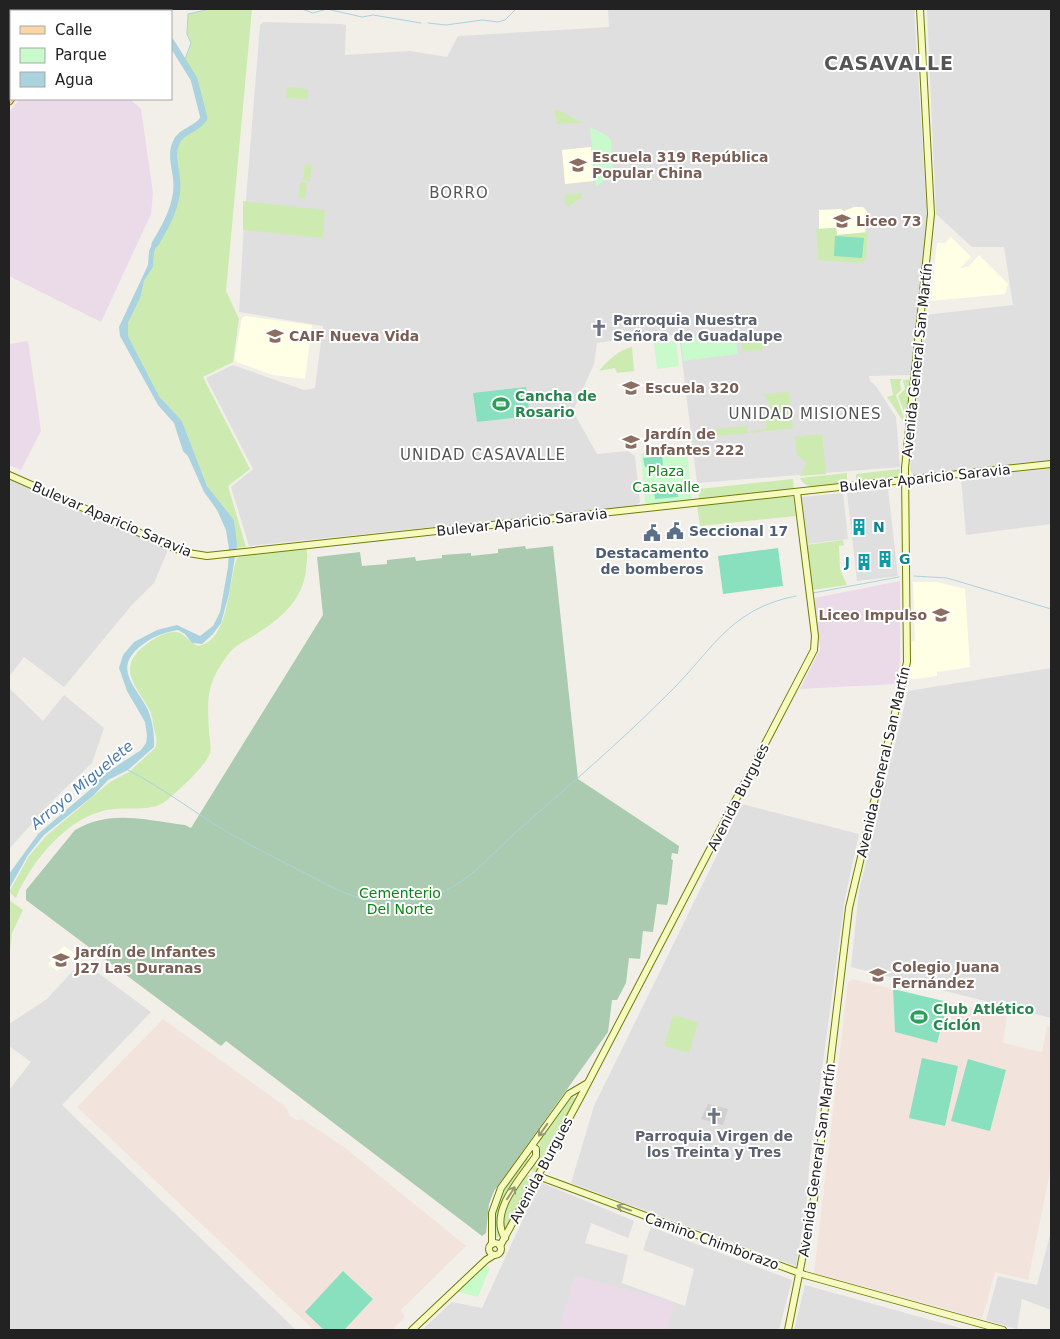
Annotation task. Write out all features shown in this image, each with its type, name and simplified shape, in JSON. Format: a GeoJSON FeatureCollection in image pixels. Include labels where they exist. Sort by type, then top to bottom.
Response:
{"type":"FeatureCollection","features":[{"type":"Feature","properties":{"kind":"street","name":"Avenida General San Martín"},"geometry":{"type":"LineString","coordinates":[[788,1330],[814,1199],[848,908],[907,662],[905,480],[931,214],[920,9]]}},
{"type":"Feature","properties":{"kind":"street","name":"Bulevar Aparicio Saravia"},"geometry":{"type":"LineString","coordinates":[[9,475],[180,550],[196,555],[217,555],[1051,464]]}},
{"type":"Feature","properties":{"kind":"street","name":"Avenida Burgues"},"geometry":{"type":"LineString","coordinates":[[586,1084],[566,1098],[497,1197],[491,1219],[492,1244],[489,1248],[492,1254],[500,1252],[500,1246],[577,1102],[814,650],[815,636],[797,492]]}},
{"type":"Feature","properties":{"kind":"street","name":"Avenida Burgues"},"geometry":{"type":"LineString","coordinates":[[572,1092],[577,1095],[577,1102]]}},
{"type":"Feature","properties":{"kind":"street","name":"Avenida Burgues"},"geometry":{"type":"LineString","coordinates":[[505,1238],[501,1229],[502,1211],[508,1198],[536,1156],[536,1149],[532,1146]]}},
{"type":"Feature","properties":{"kind":"street","name":"Camino Chimborazo"},"geometry":{"type":"LineString","coordinates":[[538,1176],[800,1274],[1003,1330]]}},
{"type":"Feature","properties":{"kind":"street"},"geometry":{"type":"LineString","coordinates":[[492,1244],[500,1246]]}},
{"type":"Feature","properties":{"kind":"street"},"geometry":{"type":"LineString","coordinates":[[412,1330],[492,1254]]}},
{"type":"Feature","properties":{"kind":"shaded area"},"geometry":{"type":"Polygon","coordinates":[[[9,9],[78,9],[10,10],[9,90],[9,9]]]}},
{"type":"Feature","properties":{"kind":"shaded area"},"geometry":{"type":"Polygon","coordinates":[[[608,9],[914,9],[927,217],[911,375],[869,376],[870,381],[876,386],[896,417],[900,467],[697,483],[679,335],[617,340],[597,343],[594,364],[573,411],[597,454],[628,451],[635,456],[640,502],[636,506],[249,546],[231,487],[253,469],[206,378],[233,365],[304,390],[315,388],[323,326],[239,312],[260,25],[263,22],[346,25],[345,55],[410,51],[447,57],[458,36],[609,27],[608,9]]]}},
{"type":"Feature","properties":{"kind":"shaded area"},"geometry":{"type":"Polygon","coordinates":[[[927,9],[1051,9],[1051,460],[913,475],[910,470],[925,315],[1013,305],[1004,247],[972,247],[936,214],[927,9]]]}},
{"type":"Feature","properties":{"kind":"shaded area"},"geometry":{"type":"Polygon","coordinates":[[[19,100],[131,100],[141,109],[153,193],[151,214],[101,322],[9,276],[9,112],[19,100]]]}},
{"type":"Feature","properties":{"kind":"shaded area","name":"Escuela 319 República Popular China"},"geometry":{"type":"Polygon","coordinates":[[[591,147],[594,181],[565,184],[562,150],[591,147]]]}},
{"type":"Feature","properties":{"kind":"shaded area","name":"Liceo 73"},"geometry":{"type":"Polygon","coordinates":[[[854,207],[863,207],[867,211],[865,233],[837,235],[836,228],[819,229],[819,210],[841,209],[844,211],[854,207]]]}},
{"type":"Feature","properties":{"kind":"shaded area"},"geometry":{"type":"Polygon","coordinates":[[[951,237],[971,257],[960,268],[968,267],[979,255],[1008,284],[1005,294],[931,301],[937,243],[945,243],[951,237]]]}},
{"type":"Feature","properties":{"kind":"shaded area","name":"CAIF Nueva Vida"},"geometry":{"type":"Polygon","coordinates":[[[245,316],[312,325],[305,379],[273,375],[234,361],[242,318],[245,316]]]}},
{"type":"Feature","properties":{"kind":"shaded area"},"geometry":{"type":"Polygon","coordinates":[[[28,341],[41,431],[21,470],[9,465],[9,344],[28,341]]]}},
{"type":"Feature","properties":{"kind":"shaded area"},"geometry":{"type":"Polygon","coordinates":[[[1051,468],[1051,524],[966,535],[961,478],[1051,468]]]}},
{"type":"Feature","properties":{"kind":"shaded area"},"geometry":{"type":"Polygon","coordinates":[[[9,479],[168,550],[154,583],[131,606],[64,687],[24,657],[9,677],[9,479]]]}},
{"type":"Feature","properties":{"kind":"shaded area"},"geometry":{"type":"Polygon","coordinates":[[[888,489],[898,576],[857,581],[847,493],[888,489]]]}},
{"type":"Feature","properties":{"kind":"shaded area"},"geometry":{"type":"Polygon","coordinates":[[[843,493],[848,539],[806,544],[801,497],[843,493]]]}},
{"type":"Feature","properties":{"kind":"shaded area"},"geometry":{"type":"Polygon","coordinates":[[[900,581],[900,663],[896,684],[800,689],[820,649],[814,598],[900,581]]]}},
{"type":"Feature","properties":{"kind":"shaded area","name":"Liceo Impulso"},"geometry":{"type":"Polygon","coordinates":[[[913,582],[936,582],[965,589],[970,667],[937,672],[937,676],[908,680],[910,642],[915,641],[913,582]]]}},
{"type":"Feature","properties":{"kind":"shaded area"},"geometry":{"type":"Polygon","coordinates":[[[1051,668],[1051,1018],[851,967],[859,891],[908,691],[1051,668]]]}},
{"type":"Feature","properties":{"kind":"shaded area"},"geometry":{"type":"Polygon","coordinates":[[[9,688],[43,721],[64,695],[104,728],[92,763],[54,799],[9,849],[9,688]]]}},
{"type":"Feature","properties":{"kind":"shaded area"},"geometry":{"type":"Polygon","coordinates":[[[742,804],[859,834],[845,898],[809,1167],[806,1209],[796,1266],[571,1183],[594,1106],[742,804]]]}},
{"type":"Feature","properties":{"kind":"shaded area","name":"Jardín de Infantes J27 Las Duranas"},"geometry":{"type":"Polygon","coordinates":[[[64,946],[74,953],[74,956],[57,971],[48,964],[64,946]]]}},
{"type":"Feature","properties":{"kind":"shaded area"},"geometry":{"type":"Polygon","coordinates":[[[82,961],[151,1012],[62,1105],[296,1330],[9,1330],[9,1090],[31,1062],[9,1046],[9,1024],[47,999],[82,961]]]}},
{"type":"Feature","properties":{"kind":"shaded area"},"geometry":{"type":"Polygon","coordinates":[[[852,979],[893,989],[895,1032],[937,1043],[948,1002],[1007,1016],[1003,1043],[1042,1052],[1047,1026],[1051,1027],[1051,1167],[1028,1280],[995,1272],[982,1319],[814,1273],[848,982],[852,979]]]}},
{"type":"Feature","properties":{"kind":"shaded area"},"geometry":{"type":"Polygon","coordinates":[[[163,1019],[286,1107],[290,1116],[297,1120],[302,1119],[344,1147],[466,1246],[401,1310],[405,1317],[392,1330],[314,1330],[77,1107],[163,1019]]]}},
{"type":"Feature","properties":{"kind":"shaded area","name":"Parroquia Virgen de los Treinta y Tres"},"geometry":{"type":"Polygon","coordinates":[[[708,1104],[728,1109],[723,1125],[701,1119],[708,1104]]]}},
{"type":"Feature","properties":{"kind":"shaded area"},"geometry":{"type":"Polygon","coordinates":[[[540,1182],[634,1221],[628,1238],[591,1223],[585,1243],[628,1255],[622,1283],[685,1306],[694,1269],[643,1250],[651,1227],[792,1280],[779,1330],[422,1330],[452,1302],[482,1308],[540,1182]]]}},
{"type":"Feature","properties":{"kind":"shaded area"},"geometry":{"type":"Polygon","coordinates":[[[1051,1231],[1051,1310],[1022,1299],[1017,1329],[986,1320],[998,1276],[1037,1285],[1051,1231]]]}},
{"type":"Feature","properties":{"kind":"shaded area"},"geometry":{"type":"Polygon","coordinates":[[[577,1276],[672,1302],[674,1305],[667,1330],[559,1330],[574,1278],[577,1276]]]}},
{"type":"Feature","properties":{"kind":"shaded area"},"geometry":{"type":"Polygon","coordinates":[[[805,1285],[967,1330],[794,1330],[805,1285]]]}},
{"type":"Feature","properties":{"kind":"green space"},"geometry":{"type":"Polygon","coordinates":[[[210,9],[252,9],[226,291],[239,319],[233,362],[203,377],[250,469],[228,486],[246,547],[236,548],[234,520],[207,486],[182,421],[159,396],[128,336],[128,323],[141,296],[144,281],[153,267],[154,253],[176,200],[177,175],[173,156],[176,142],[181,135],[200,125],[204,118],[194,79],[184,62],[191,43],[187,34],[188,14],[210,9]]]}},
{"type":"Feature","properties":{"kind":"green space"},"geometry":{"type":"Polygon","coordinates":[[[287,87],[308,89],[308,99],[286,98],[287,87]]]}},
{"type":"Feature","properties":{"kind":"green space"},"geometry":{"type":"Polygon","coordinates":[[[556,109],[581,123],[557,124],[554,111],[556,109]]]}},
{"type":"Feature","properties":{"kind":"green space"},"geometry":{"type":"Polygon","coordinates":[[[590,127],[606,135],[611,140],[613,174],[596,187],[590,127]]]}},
{"type":"Feature","properties":{"kind":"green space"},"geometry":{"type":"Polygon","coordinates":[[[305,164],[312,165],[310,181],[303,180],[305,164]]]}},
{"type":"Feature","properties":{"kind":"green space"},"geometry":{"type":"Polygon","coordinates":[[[300,182],[307,183],[305,198],[298,198],[300,182]]]}},
{"type":"Feature","properties":{"kind":"green space"},"geometry":{"type":"Polygon","coordinates":[[[581,193],[582,197],[569,206],[565,205],[565,194],[581,193]]]}},
{"type":"Feature","properties":{"kind":"green space"},"geometry":{"type":"Polygon","coordinates":[[[243,201],[325,210],[323,236],[322,238],[243,230],[243,201]]]}},
{"type":"Feature","properties":{"kind":"green space"},"geometry":{"type":"Polygon","coordinates":[[[836,228],[837,235],[868,232],[866,258],[862,263],[818,260],[816,229],[836,228]]]}},
{"type":"Feature","properties":{"kind":"green space"},"geometry":{"type":"Polygon","coordinates":[[[835,236],[864,238],[862,258],[834,256],[835,236]]]}},
{"type":"Feature","properties":{"kind":"green space"},"geometry":{"type":"Polygon","coordinates":[[[735,334],[738,354],[683,361],[681,340],[735,334]]]}},
{"type":"Feature","properties":{"kind":"green space"},"geometry":{"type":"Polygon","coordinates":[[[752,334],[766,337],[762,350],[743,351],[740,337],[752,334]]]}},
{"type":"Feature","properties":{"kind":"green space"},"geometry":{"type":"Polygon","coordinates":[[[676,341],[679,366],[657,369],[654,343],[676,341]]]}},
{"type":"Feature","properties":{"kind":"green space"},"geometry":{"type":"Polygon","coordinates":[[[632,347],[634,371],[617,373],[615,368],[599,371],[614,356],[632,347]]]}},
{"type":"Feature","properties":{"kind":"green space"},"geometry":{"type":"Polygon","coordinates":[[[890,379],[902,379],[900,382],[901,390],[896,395],[904,418],[903,421],[887,397],[893,395],[890,379]]]}},
{"type":"Feature","properties":{"kind":"green space"},"geometry":{"type":"Polygon","coordinates":[[[911,379],[906,417],[898,396],[905,389],[903,380],[911,379]]]}},
{"type":"Feature","properties":{"kind":"green space","name":"Cancha de Rosario"},"geometry":{"type":"Polygon","coordinates":[[[526,387],[530,416],[477,422],[473,393],[526,387]]]}},
{"type":"Feature","properties":{"kind":"green space"},"geometry":{"type":"Polygon","coordinates":[[[789,392],[793,428],[751,433],[751,431],[766,429],[766,419],[771,418],[770,406],[764,394],[789,392]]]}},
{"type":"Feature","properties":{"kind":"green space"},"geometry":{"type":"Polygon","coordinates":[[[747,426],[748,433],[698,438],[698,435],[715,431],[715,429],[747,426]]]}},
{"type":"Feature","properties":{"kind":"green space"},"geometry":{"type":"Polygon","coordinates":[[[822,434],[826,474],[800,476],[807,463],[797,455],[795,437],[822,434]]]}},
{"type":"Feature","properties":{"kind":"green space","name":"Plaza Casavalle"},"geometry":{"type":"Polygon","coordinates":[[[681,447],[687,449],[692,501],[647,505],[645,502],[641,454],[646,451],[647,454],[661,452],[661,449],[681,450],[681,447]]]}},
{"type":"Feature","properties":{"kind":"green space"},"geometry":{"type":"Polygon","coordinates":[[[662,456],[663,465],[645,467],[643,458],[662,456]]]}},
{"type":"Feature","properties":{"kind":"green space"},"geometry":{"type":"Polygon","coordinates":[[[900,469],[899,478],[856,482],[856,474],[900,469]]]}},
{"type":"Feature","properties":{"kind":"green space"},"geometry":{"type":"Polygon","coordinates":[[[847,473],[847,483],[828,487],[808,486],[800,478],[847,473]]]}},
{"type":"Feature","properties":{"kind":"green space"},"geometry":{"type":"Polygon","coordinates":[[[793,479],[794,490],[699,500],[698,489],[793,479]]]}},
{"type":"Feature","properties":{"kind":"green space"},"geometry":{"type":"Polygon","coordinates":[[[677,486],[678,497],[655,499],[654,488],[677,486]]]}},
{"type":"Feature","properties":{"kind":"green space"},"geometry":{"type":"Polygon","coordinates":[[[793,497],[796,516],[700,526],[697,505],[793,497]]]}},
{"type":"Feature","properties":{"kind":"green space"},"geometry":{"type":"Polygon","coordinates":[[[843,540],[844,545],[839,546],[840,569],[847,585],[812,590],[806,545],[843,540]]]}},
{"type":"Feature","properties":{"kind":"green space","name":"Cementerio Del Norte"},"geometry":{"type":"Polygon","coordinates":[[[525,546],[526,549],[553,546],[578,779],[679,846],[678,854],[672,853],[671,859],[673,860],[667,905],[657,904],[653,932],[643,931],[640,959],[629,958],[626,983],[617,1000],[612,1000],[608,1032],[494,1191],[489,1204],[486,1233],[482,1236],[226,1041],[221,1046],[26,900],[26,890],[75,830],[88,824],[101,820],[128,818],[185,825],[191,828],[323,615],[317,557],[360,552],[362,566],[387,564],[387,560],[415,557],[416,561],[442,558],[442,555],[471,553],[471,556],[498,553],[498,549],[525,546]]]}},
{"type":"Feature","properties":{"kind":"green space"},"geometry":{"type":"Polygon","coordinates":[[[778,548],[783,586],[723,594],[718,556],[778,548]]]}},
{"type":"Feature","properties":{"kind":"green space"},"geometry":{"type":"Polygon","coordinates":[[[306,549],[307,560],[304,582],[294,601],[280,617],[233,649],[215,674],[210,691],[208,719],[211,751],[203,765],[184,785],[161,804],[149,808],[115,809],[99,812],[69,828],[55,840],[32,868],[16,898],[9,892],[29,856],[46,836],[110,782],[129,772],[155,748],[156,738],[150,712],[130,674],[130,667],[138,651],[156,638],[170,632],[185,636],[198,646],[208,642],[222,622],[237,558],[247,554],[306,549]]]}},
{"type":"Feature","properties":{"kind":"green space"},"geometry":{"type":"Polygon","coordinates":[[[9,900],[23,910],[12,933],[9,961],[9,900]]]}},
{"type":"Feature","properties":{"kind":"green space","name":"Club Atlético Cíclón"},"geometry":{"type":"Polygon","coordinates":[[[893,989],[948,1002],[937,1043],[895,1032],[893,989]]]}},
{"type":"Feature","properties":{"kind":"green space"},"geometry":{"type":"Polygon","coordinates":[[[673,1015],[698,1022],[689,1053],[664,1046],[673,1015]]]}},
{"type":"Feature","properties":{"kind":"green space"},"geometry":{"type":"Polygon","coordinates":[[[922,1058],[958,1066],[945,1126],[909,1118],[922,1058]]]}},
{"type":"Feature","properties":{"kind":"green space"},"geometry":{"type":"Polygon","coordinates":[[[968,1059],[1006,1070],[990,1131],[951,1121],[968,1059]]]}},
{"type":"Feature","properties":{"kind":"green space"},"geometry":{"type":"Polygon","coordinates":[[[572,1095],[576,1100],[536,1172],[533,1172],[531,1168],[540,1155],[539,1139],[572,1095]]]}},
{"type":"Feature","properties":{"kind":"green space"},"geometry":{"type":"Polygon","coordinates":[[[526,1158],[530,1160],[502,1203],[499,1236],[497,1238],[493,1230],[492,1220],[495,1208],[507,1185],[526,1158]]]}},
{"type":"Feature","properties":{"kind":"green space"},"geometry":{"type":"Polygon","coordinates":[[[526,1175],[531,1176],[532,1180],[508,1227],[505,1228],[503,1215],[505,1207],[526,1175]]]}},
{"type":"Feature","properties":{"kind":"green space"},"geometry":{"type":"Polygon","coordinates":[[[485,1265],[490,1268],[478,1297],[458,1292],[485,1265]]]}},
{"type":"Feature","properties":{"kind":"green space"},"geometry":{"type":"Polygon","coordinates":[[[343,1271],[373,1299],[344,1330],[324,1330],[305,1312],[343,1271]]]}},
{"type":"Feature","properties":{"kind":"water"},"geometry":{"type":"Polygon","coordinates":[[[160,236],[154,253],[153,267],[144,281],[141,296],[128,323],[128,336],[159,396],[182,421],[207,486],[234,520],[237,544],[229,594],[221,623],[202,644],[192,643],[185,634],[178,630],[154,637],[133,653],[128,661],[127,669],[132,684],[149,712],[153,727],[154,747],[128,770],[108,780],[93,796],[44,835],[28,855],[9,889],[9,874],[38,834],[92,788],[106,773],[141,750],[146,743],[145,722],[127,691],[119,668],[123,655],[134,642],[157,630],[177,625],[200,636],[213,626],[220,612],[228,567],[229,549],[226,530],[217,510],[204,492],[188,456],[183,451],[174,423],[158,405],[120,336],[119,327],[148,265],[149,251],[153,242],[160,236]]]}},
{"type":"Feature","properties":{"kind":"waterway"},"geometry":{"type":"LineString","coordinates":[[184,62],[191,43],[187,34],[188,14],[210,9]]}},
{"type":"Feature","properties":{"kind":"waterway"},"geometry":{"type":"LineString","coordinates":[[249,9],[302,9],[313,13],[327,9],[362,17],[373,15],[421,23]]}},
{"type":"Feature","properties":{"kind":"waterway"},"geometry":{"type":"LineString","coordinates":[[428,23],[446,25],[482,20],[498,22],[505,20],[516,9]]}},
{"type":"Feature","properties":{"kind":"waterway","name":"Arroyo Miguelete"},"geometry":{"type":"LineString","coordinates":[[155,244],[167,223],[177,193],[174,148],[178,139],[198,125],[204,118],[194,79],[172,44]]}},
{"type":"Feature","properties":{"kind":"waterway"},"geometry":{"type":"LineString","coordinates":[[914,576],[947,578],[1051,609]]}},
{"type":"Feature","properties":{"kind":"waterway"},"geometry":{"type":"LineString","coordinates":[[813,593],[899,577]]}},
{"type":"Feature","properties":{"kind":"waterway"},"geometry":{"type":"LineString","coordinates":[[128,770],[160,788],[234,836],[353,896],[381,902],[401,902],[431,897],[461,882],[480,866],[648,714],[682,680],[709,648],[737,622],[753,611],[773,602],[796,596]]}},
{"type":"Feature","properties":{"kind":"place","name":"Escuela 319 República Popular China"},"geometry":{"type":"Point","coordinates":[578,165]}},
{"type":"Feature","properties":{"kind":"place","name":"Liceo 73"},"geometry":{"type":"Point","coordinates":[842,221]}},
{"type":"Feature","properties":{"kind":"place","name":"Parroquia Nuestra Señora de Guadalupe"},"geometry":{"type":"Point","coordinates":[599,328]}},
{"type":"Feature","properties":{"kind":"place","name":"CAIF Nueva Vida"},"geometry":{"type":"Point","coordinates":[275,336]}},
{"type":"Feature","properties":{"kind":"place","name":"Escuela 320"},"geometry":{"type":"Point","coordinates":[631,388]}},
{"type":"Feature","properties":{"kind":"place","name":"Cancha de Rosario"},"geometry":{"type":"Point","coordinates":[501,404]}},
{"type":"Feature","properties":{"kind":"place","name":"Jardín de Infantes 222"},"geometry":{"type":"Point","coordinates":[631,442]}},
{"type":"Feature","properties":{"kind":"place","name":"N"},"geometry":{"type":"Point","coordinates":[859,527]}},
{"type":"Feature","properties":{"kind":"place","name":"Seccional 17"},"geometry":{"type":"Point","coordinates":[675,531]}},
{"type":"Feature","properties":{"kind":"place","name":"Destacamento de bomberos"},"geometry":{"type":"Point","coordinates":[652,533]}},
{"type":"Feature","properties":{"kind":"place","name":"G"},"geometry":{"type":"Point","coordinates":[885,559]}},
{"type":"Feature","properties":{"kind":"place","name":"J"},"geometry":{"type":"Point","coordinates":[864,562]}},
{"type":"Feature","properties":{"kind":"place","name":"Liceo Impulso"},"geometry":{"type":"Point","coordinates":[941,615]}},
{"type":"Feature","properties":{"kind":"place","name":"Jardín de Infantes J27 Las Duranas"},"geometry":{"type":"Point","coordinates":[61,960]}},
{"type":"Feature","properties":{"kind":"place","name":"Colegio Juana Fernández"},"geometry":{"type":"Point","coordinates":[878,975]}},
{"type":"Feature","properties":{"kind":"place","name":"Club Atlético Cíclón"},"geometry":{"type":"Point","coordinates":[919,1017]}},
{"type":"Feature","properties":{"kind":"place","name":"Parroquia Virgen de los Treinta y Tres"},"geometry":{"type":"Point","coordinates":[714,1116]}},
{"type":"Feature","properties":{"kind":"district","name":"CASAVALLE"},"geometry":{"type":"Point","coordinates":[889,63]}},
{"type":"Feature","properties":{"kind":"district","name":"BORRO"},"geometry":{"type":"Point","coordinates":[459,193]}},
{"type":"Feature","properties":{"kind":"district","name":"UNIDAD MISIONES"},"geometry":{"type":"Point","coordinates":[805,414]}},
{"type":"Feature","properties":{"kind":"district","name":"UNIDAD CASAVALLE"},"geometry":{"type":"Point","coordinates":[483,455]}}]}
